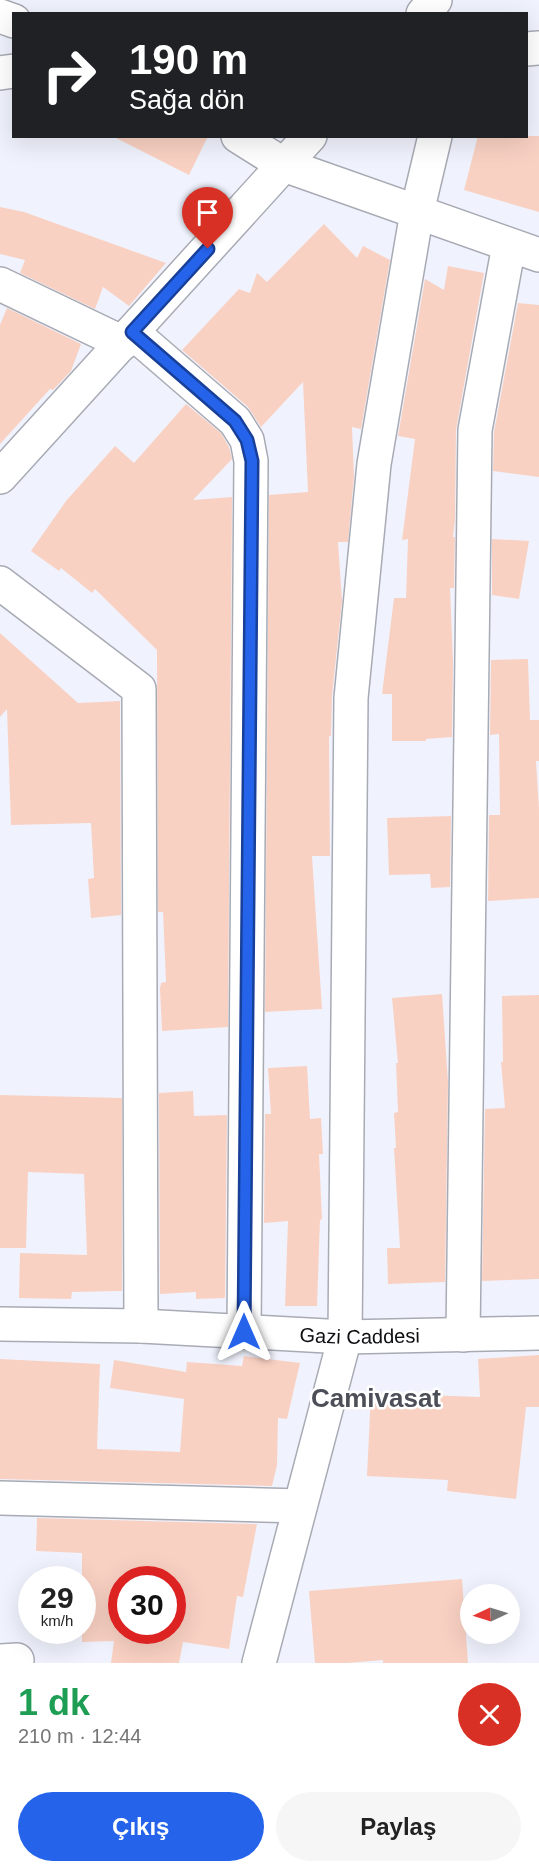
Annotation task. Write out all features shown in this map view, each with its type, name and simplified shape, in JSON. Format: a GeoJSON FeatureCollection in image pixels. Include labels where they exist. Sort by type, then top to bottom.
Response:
{"type":"FeatureCollection","features":[{"type":"Feature","properties":{"kind":"street"},"geometry":{"type":"LineString","coordinates":[[425,12],[435,0]]}},
{"type":"Feature","properties":{"kind":"street"},"geometry":{"type":"LineString","coordinates":[[241,138],[284,165],[539,255]]}},
{"type":"Feature","properties":{"kind":"street"},"geometry":{"type":"LineString","coordinates":[[0,477],[308,138]]}},
{"type":"Feature","properties":{"kind":"street"},"geometry":{"type":"LineString","coordinates":[[259,1663],[345,1337],[351,698],[374,464],[417,212],[435,138]]}},
{"type":"Feature","properties":{"kind":"street"},"geometry":{"type":"LineString","coordinates":[[463,1335],[475,430],[509,245]]}},
{"type":"Feature","properties":{"kind":"street"},"geometry":{"type":"LineString","coordinates":[[0,284],[128,337],[235,421],[247,440],[252,461],[244,1332]]}},
{"type":"Feature","properties":{"kind":"street"},"geometry":{"type":"LineString","coordinates":[[0,582],[139,689],[141,1326]]}},
{"type":"Feature","properties":{"kind":"street","name":"Gazi Caddesi"},"geometry":{"type":"LineString","coordinates":[[0,1324],[141,1326],[345,1337],[539,1333]]}},
{"type":"Feature","properties":{"kind":"street"},"geometry":{"type":"LineString","coordinates":[[0,1498],[300,1506]]}},
{"type":"Feature","properties":{"kind":"street"},"geometry":{"type":"LineString","coordinates":[[0,1661],[16,1660],[16,1663]]}},
{"type":"Feature","properties":{"kind":"building"},"geometry":{"type":"Polygon","coordinates":[[[539,136],[539,212],[464,190],[477,138],[539,136]]]}},
{"type":"Feature","properties":{"kind":"building"},"geometry":{"type":"Polygon","coordinates":[[[116,138],[207,138],[189,175],[116,138]]]}},
{"type":"Feature","properties":{"kind":"building"},"geometry":{"type":"Polygon","coordinates":[[[0,207],[24,212],[166,263],[129,306],[103,287],[95,309],[20,273],[25,260],[0,254],[0,207]]]}},
{"type":"Feature","properties":{"kind":"building"},"geometry":{"type":"Polygon","coordinates":[[[324,224],[357,258],[363,246],[390,260],[361,429],[352,427],[354,476],[348,542],[338,542],[342,601],[332,696],[331,736],[329,736],[330,856],[312,856],[322,1009],[265,1012],[269,495],[308,492],[303,382],[261,427],[248,407],[182,350],[239,289],[250,293],[257,273],[267,282],[324,224]]]}},
{"type":"Feature","properties":{"kind":"building"},"geometry":{"type":"Polygon","coordinates":[[[448,266],[484,273],[456,430],[454,588],[450,588],[453,661],[452,737],[426,739],[426,741],[392,741],[392,694],[382,694],[394,598],[406,598],[408,539],[402,540],[415,439],[398,436],[425,279],[444,290],[448,266]]]}},
{"type":"Feature","properties":{"kind":"building"},"geometry":{"type":"Polygon","coordinates":[[[518,303],[539,305],[539,477],[493,471],[494,432],[518,303]]]}},
{"type":"Feature","properties":{"kind":"building"},"geometry":{"type":"Polygon","coordinates":[[[7,308],[81,344],[71,371],[53,390],[50,389],[0,444],[0,325],[7,308]]]}},
{"type":"Feature","properties":{"kind":"building"},"geometry":{"type":"Polygon","coordinates":[[[186,404],[221,433],[229,447],[232,459],[193,500],[232,497],[228,1027],[162,1031],[160,989],[161,983],[166,982],[163,912],[158,912],[157,650],[95,589],[92,593],[61,568],[59,571],[31,551],[66,501],[115,446],[134,463],[186,404]]]}},
{"type":"Feature","properties":{"kind":"building"},"geometry":{"type":"Polygon","coordinates":[[[492,539],[529,541],[519,599],[492,595],[492,539]]]}},
{"type":"Feature","properties":{"kind":"building"},"geometry":{"type":"Polygon","coordinates":[[[0,633],[78,703],[120,701],[121,915],[91,918],[88,879],[94,878],[91,823],[11,825],[7,709],[0,717],[0,633]]]}},
{"type":"Feature","properties":{"kind":"building"},"geometry":{"type":"Polygon","coordinates":[[[528,659],[530,720],[539,720],[539,761],[536,761],[539,809],[539,898],[488,901],[489,815],[500,815],[499,734],[490,735],[491,660],[528,659]]]}},
{"type":"Feature","properties":{"kind":"building"},"geometry":{"type":"Polygon","coordinates":[[[451,816],[450,887],[431,888],[430,874],[389,875],[387,818],[451,816]]]}},
{"type":"Feature","properties":{"kind":"building"},"geometry":{"type":"Polygon","coordinates":[[[442,994],[448,1082],[445,1282],[388,1284],[387,1248],[400,1248],[394,1148],[396,1148],[394,1113],[398,1112],[396,1063],[398,1063],[392,998],[442,994]]]}},
{"type":"Feature","properties":{"kind":"building"},"geometry":{"type":"Polygon","coordinates":[[[539,995],[539,1279],[482,1281],[485,1109],[505,1108],[501,1062],[503,1062],[502,996],[539,995]]]}},
{"type":"Feature","properties":{"kind":"building"},"geometry":{"type":"Polygon","coordinates":[[[307,1066],[310,1119],[321,1118],[323,1154],[319,1154],[322,1219],[320,1220],[317,1306],[285,1306],[288,1221],[264,1223],[265,1114],[271,1114],[268,1068],[307,1066]]]}},
{"type":"Feature","properties":{"kind":"building"},"geometry":{"type":"Polygon","coordinates":[[[193,1091],[194,1116],[227,1115],[225,1298],[196,1299],[196,1292],[160,1294],[159,1093],[193,1091]]]}},
{"type":"Feature","properties":{"kind":"building"},"geometry":{"type":"Polygon","coordinates":[[[0,1095],[122,1098],[122,1291],[72,1292],[71,1299],[19,1298],[20,1253],[87,1255],[84,1174],[28,1172],[26,1248],[0,1248],[0,1095]]]}},
{"type":"Feature","properties":{"kind":"building"},"geometry":{"type":"Polygon","coordinates":[[[539,1355],[539,1407],[526,1407],[516,1499],[447,1491],[448,1480],[367,1476],[371,1393],[480,1397],[478,1359],[539,1355]]]}},
{"type":"Feature","properties":{"kind":"building"},"geometry":{"type":"Polygon","coordinates":[[[244,1356],[300,1363],[287,1419],[278,1418],[277,1465],[272,1486],[0,1479],[0,1359],[100,1364],[97,1449],[180,1452],[184,1399],[110,1388],[114,1360],[186,1372],[187,1362],[242,1366],[244,1356]]]}},
{"type":"Feature","properties":{"kind":"building"},"geometry":{"type":"Polygon","coordinates":[[[37,1518],[257,1524],[243,1597],[237,1596],[229,1649],[186,1642],[186,1566],[108,1566],[108,1641],[96,1642],[96,1566],[82,1566],[82,1553],[36,1551],[37,1518]]]}},
{"type":"Feature","properties":{"kind":"building"},"geometry":{"type":"Polygon","coordinates":[[[462,1579],[462,1584],[460,1584],[460,1644],[467,1644],[468,1663],[383,1663],[383,1660],[315,1663],[309,1591],[462,1579]]]}},
{"type":"Feature","properties":{"kind":"building"},"geometry":{"type":"Polygon","coordinates":[[[114,1644],[183,1644],[179,1663],[111,1663],[114,1644]]]}},
{"type":"Feature","properties":{"kind":"district","name":"Camivasat"},"geometry":{"type":"Point","coordinates":[376,1398]}},
{"type":"Feature","properties":{"kind":"route"},"geometry":{"type":"LineString","coordinates":[[208,249],[132,332],[235,421],[247,440],[252,461],[244,1332]]}}]}
